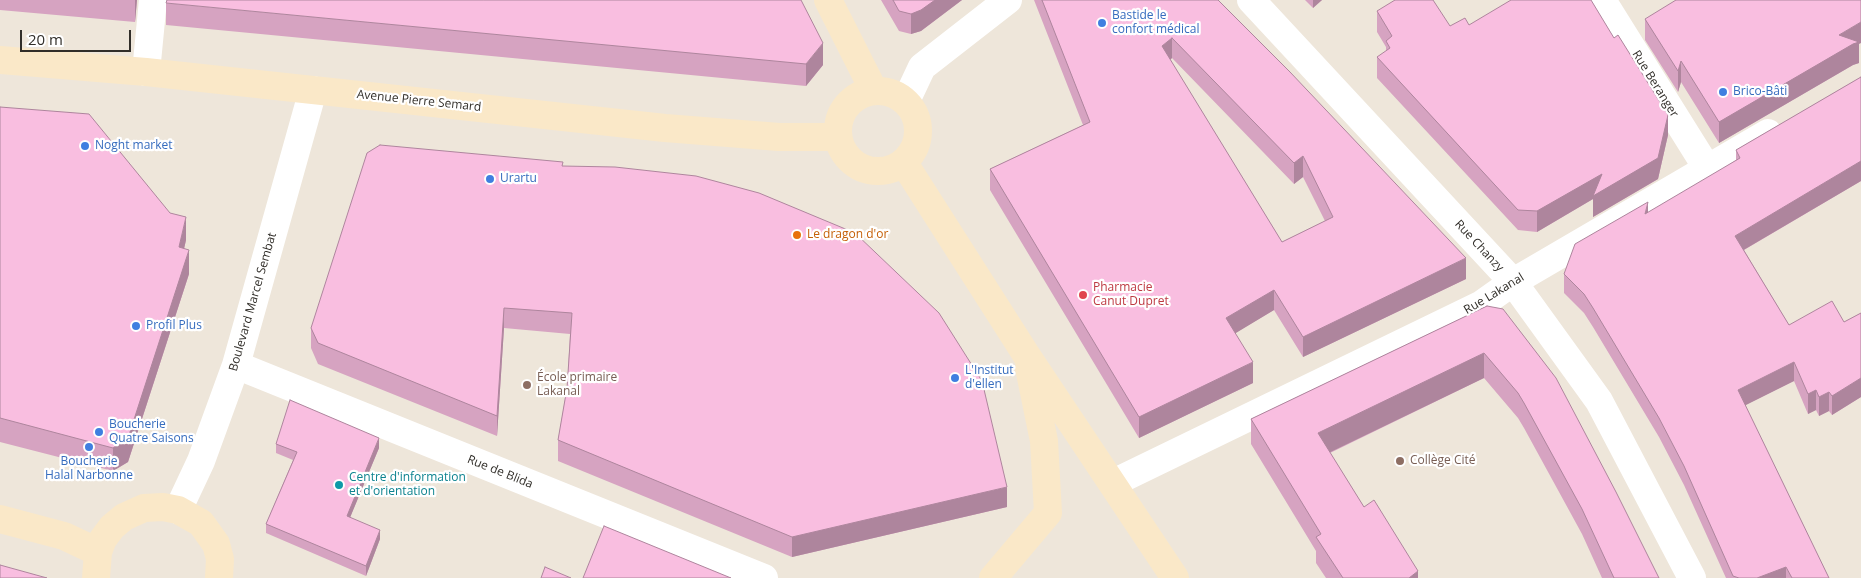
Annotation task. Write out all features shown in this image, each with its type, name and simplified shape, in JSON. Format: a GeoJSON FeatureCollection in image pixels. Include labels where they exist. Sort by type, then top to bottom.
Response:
{"type":"FeatureCollection","features":[{"type":"Feature","properties":{"kind":"street"},"geometry":{"type":"LineString","coordinates":[[146,72],[154,0]]}},
{"type":"Feature","properties":{"kind":"street"},"geometry":{"type":"LineString","coordinates":[[828,0],[874,90]]}},
{"type":"Feature","properties":{"kind":"street"},"geometry":{"type":"LineString","coordinates":[[906,101],[922,67],[1008,0]]}},
{"type":"Feature","properties":{"kind":"street","name":"Rue Chanzy"},"geometry":{"type":"LineString","coordinates":[[1250,0],[1512,282],[1599,401],[1692,578]]}},
{"type":"Feature","properties":{"kind":"street","name":"Rue Beranger"},"geometry":{"type":"LineString","coordinates":[[1602,0],[1708,168]]}},
{"type":"Feature","properties":{"kind":"street","name":"Avenue Pierre Semard"},"geometry":{"type":"LineString","coordinates":[[0,60],[146,72],[665,128],[779,137],[838,137]]}},
{"type":"Feature","properties":{"kind":"street","name":"Boulevard Marcel Sembat"},"geometry":{"type":"LineString","coordinates":[[178,510],[201,461],[236,365],[313,90]]}},
{"type":"Feature","properties":{"kind":"street"},"geometry":{"type":"LineString","coordinates":[[874,90],[896,94],[906,101],[914,112],[918,125],[918,139],[913,152],[904,163],[891,169],[877,171],[863,168],[852,161],[843,151],[838,137],[838,124],[850,102],[862,94],[874,90]]}},
{"type":"Feature","properties":{"kind":"street","name":"Rue Lakanal"},"geometry":{"type":"LineString","coordinates":[[1113,483],[1482,304],[1512,282],[1793,118]]}},
{"type":"Feature","properties":{"kind":"street"},"geometry":{"type":"LineString","coordinates":[[904,163],[1027,356],[1175,578]]}},
{"type":"Feature","properties":{"kind":"street"},"geometry":{"type":"LineString","coordinates":[[993,578],[1048,513],[1044,441],[1027,356]]}},
{"type":"Feature","properties":{"kind":"street","name":"Rue de Blida"},"geometry":{"type":"LineString","coordinates":[[236,365],[764,578]]}},
{"type":"Feature","properties":{"kind":"street"},"geometry":{"type":"LineString","coordinates":[[0,518],[64,536],[97,565],[103,539],[112,527],[124,517],[144,508],[163,507],[178,510],[201,523],[216,544],[220,559],[219,578]]}},
{"type":"Feature","properties":{"kind":"building"},"geometry":{"type":"Polygon","coordinates":[[[167,0],[801,0],[823,43],[806,64],[166,3],[167,0]]]}},
{"type":"Feature","properties":{"kind":"building"},"geometry":{"type":"Polygon","coordinates":[[[893,0],[935,0],[921,10],[911,14],[899,11],[893,0]]]}},
{"type":"Feature","properties":{"kind":"building"},"geometry":{"type":"Polygon","coordinates":[[[1042,0],[1218,0],[1290,72],[1466,258],[1303,337],[1274,290],[1226,318],[1253,362],[1139,417],[990,169],[1090,122],[1042,0]],[[1172,38],[1162,46],[1282,242],[1333,217],[1303,156],[1294,163],[1172,38]]]}},
{"type":"Feature","properties":{"kind":"building"},"geometry":{"type":"Polygon","coordinates":[[[1395,0],[1433,0],[1450,26],[1465,18],[1469,25],[1511,0],[1591,0],[1614,38],[1618,35],[1668,115],[1658,158],[1593,196],[1602,174],[1537,211],[1518,210],[1377,57],[1390,48],[1386,41],[1392,36],[1377,11],[1395,0]]]}},
{"type":"Feature","properties":{"kind":"building"},"geometry":{"type":"Polygon","coordinates":[[[1676,0],[1861,0],[1861,22],[1839,35],[1859,42],[1719,122],[1681,61],[1678,71],[1645,19],[1676,0]]]}},
{"type":"Feature","properties":{"kind":"building"},"geometry":{"type":"Polygon","coordinates":[[[1861,77],[1861,161],[1735,236],[1789,325],[1832,301],[1844,322],[1861,313],[1861,378],[1832,396],[1829,392],[1819,397],[1816,390],[1808,394],[1794,362],[1738,390],[1829,578],[1792,578],[1786,567],[1757,578],[1739,578],[1733,576],[1684,466],[1659,418],[1584,294],[1564,274],[1575,244],[1648,202],[1645,214],[1740,158],[1736,150],[1861,77]]]}},
{"type":"Feature","properties":{"kind":"building"},"geometry":{"type":"Polygon","coordinates":[[[0,107],[89,114],[170,213],[186,217],[179,247],[189,250],[128,438],[113,448],[0,418],[0,107]]]}},
{"type":"Feature","properties":{"kind":"building"},"geometry":{"type":"Polygon","coordinates":[[[380,145],[563,162],[562,166],[615,167],[696,176],[759,193],[855,233],[939,313],[982,381],[1007,487],[792,537],[558,440],[567,388],[572,313],[504,308],[497,416],[318,343],[311,328],[367,153],[380,145]]]}},
{"type":"Feature","properties":{"kind":"building"},"geometry":{"type":"Polygon","coordinates":[[[1487,306],[1503,309],[1556,378],[1659,578],[1614,578],[1582,509],[1524,403],[1518,393],[1484,353],[1318,433],[1364,507],[1374,500],[1418,571],[1409,578],[1343,578],[1316,537],[1321,534],[1251,419],[1487,306]]]}},
{"type":"Feature","properties":{"kind":"building","name":"Centre d'information et d'orientation"},"geometry":{"type":"Polygon","coordinates":[[[290,400],[379,438],[347,516],[380,530],[366,566],[266,524],[297,452],[276,444],[290,400]]]}},
{"type":"Feature","properties":{"kind":"building"},"geometry":{"type":"Polygon","coordinates":[[[604,526],[731,578],[583,578],[604,526]]]}},
{"type":"Feature","properties":{"kind":"building"},"geometry":{"type":"Polygon","coordinates":[[[0,565],[47,578],[0,578],[0,565]]]}},
{"type":"Feature","properties":{"kind":"building"},"geometry":{"type":"Polygon","coordinates":[[[545,567],[571,578],[541,578],[545,567]]]}},
{"type":"Feature","properties":{"kind":"place","name":"Bastide le confort médical"},"geometry":{"type":"Point","coordinates":[1102,23]}},
{"type":"Feature","properties":{"kind":"place","name":"Brico-Bâti"},"geometry":{"type":"Point","coordinates":[1723,92]}},
{"type":"Feature","properties":{"kind":"place","name":"Noght market"},"geometry":{"type":"Point","coordinates":[85,146]}},
{"type":"Feature","properties":{"kind":"place","name":"Urartu"},"geometry":{"type":"Point","coordinates":[490,179]}},
{"type":"Feature","properties":{"kind":"place","name":"Le dragon d'or"},"geometry":{"type":"Point","coordinates":[797,235]}},
{"type":"Feature","properties":{"kind":"place","name":"Pharmacie Canut Dupret"},"geometry":{"type":"Point","coordinates":[1083,295]}},
{"type":"Feature","properties":{"kind":"place","name":"Profil Plus"},"geometry":{"type":"Point","coordinates":[136,326]}},
{"type":"Feature","properties":{"kind":"place","name":"L'Institut d'ellen"},"geometry":{"type":"Point","coordinates":[955,378]}},
{"type":"Feature","properties":{"kind":"place","name":"École primaire Lakanal"},"geometry":{"type":"Point","coordinates":[527,385]}},
{"type":"Feature","properties":{"kind":"place","name":"Boucherie Quatre Saisons"},"geometry":{"type":"Point","coordinates":[99,432]}},
{"type":"Feature","properties":{"kind":"place","name":"Boucherie Halal Narbonne"},"geometry":{"type":"Point","coordinates":[89,447]}},
{"type":"Feature","properties":{"kind":"place","name":"Collège Cité"},"geometry":{"type":"Point","coordinates":[1400,461]}},
{"type":"Feature","properties":{"kind":"place","name":"Centre d'information et d'orientation"},"geometry":{"type":"Point","coordinates":[339,485]}}]}
